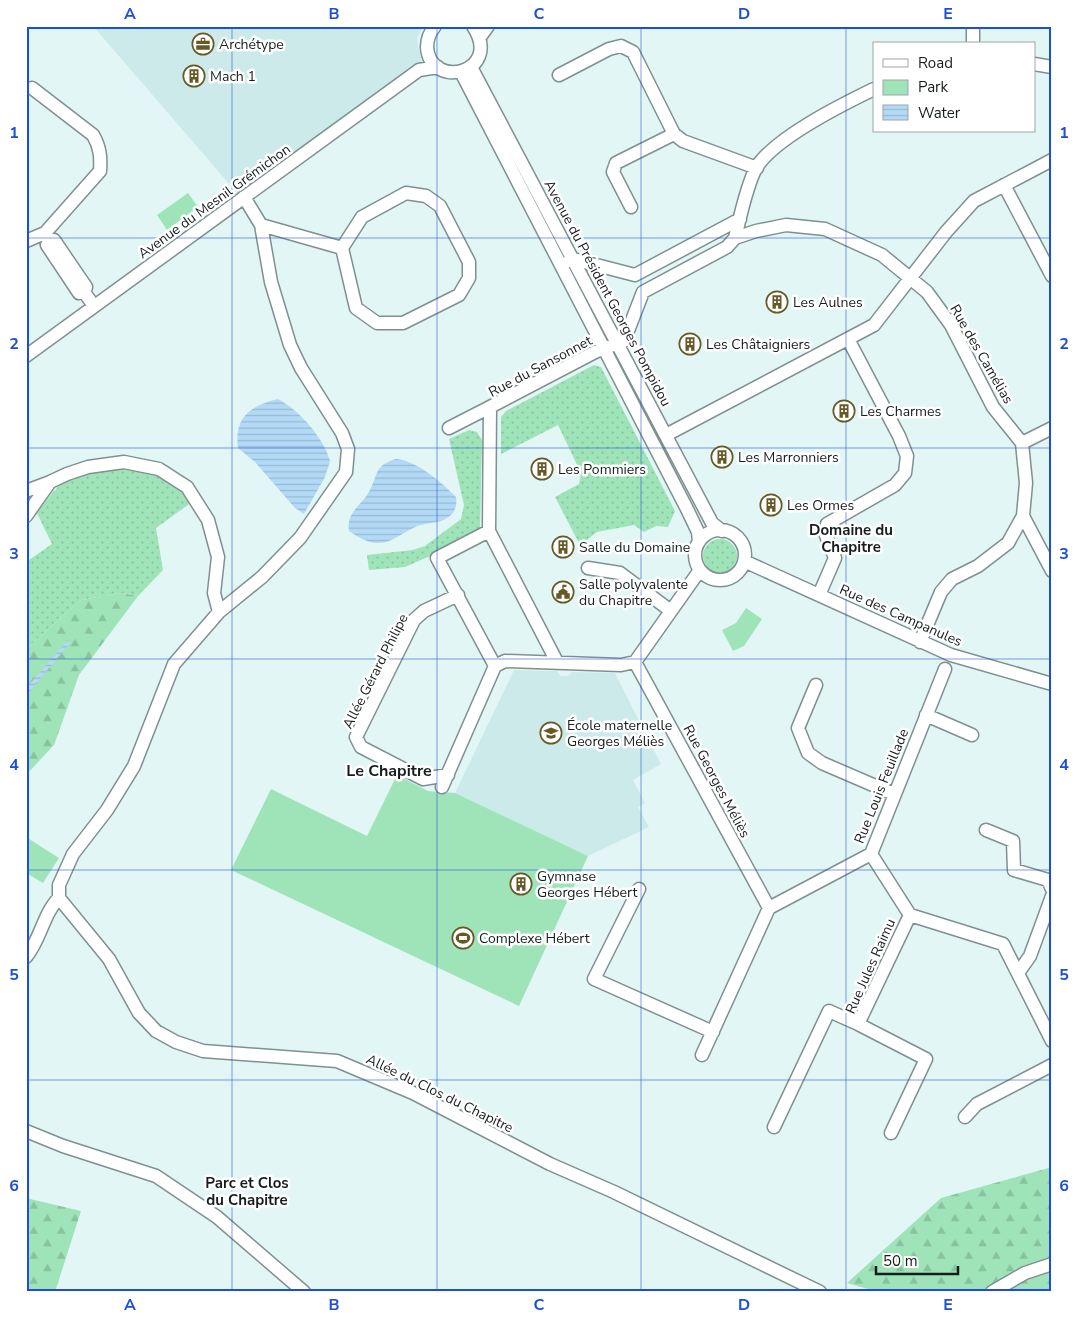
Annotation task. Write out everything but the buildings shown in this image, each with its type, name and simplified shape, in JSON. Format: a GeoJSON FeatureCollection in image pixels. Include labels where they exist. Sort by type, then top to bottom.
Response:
{"type":"FeatureCollection","features":[{"type":"Feature","properties":{"kind":"street"},"geometry":{"type":"LineString","coordinates":[[973,26],[973,42]]}},
{"type":"Feature","properties":{"kind":"street"},"geometry":{"type":"LineString","coordinates":[[419,70],[427,52],[430,29]]}},
{"type":"Feature","properties":{"kind":"street"},"geometry":{"type":"LineString","coordinates":[[427,52],[438,67],[446,72],[466,70],[480,53],[480,30]]}},
{"type":"Feature","properties":{"kind":"street"},"geometry":{"type":"LineString","coordinates":[[559,75],[609,49],[621,46],[634,52],[674,134],[683,140],[756,168]]}},
{"type":"Feature","properties":{"kind":"street"},"geometry":{"type":"LineString","coordinates":[[1036,64],[1052,67]]}},
{"type":"Feature","properties":{"kind":"street","name":"Avenue du Mesnil Grémichon"},"geometry":{"type":"LineString","coordinates":[[26,356],[419,70],[438,67]]}},
{"type":"Feature","properties":{"kind":"street","name":"Avenue du Président Georges Pompidou"},"geometry":{"type":"LineString","coordinates":[[466,70],[567,262],[618,345],[712,523],[722,531]]}},
{"type":"Feature","properties":{"kind":"street"},"geometry":{"type":"LineString","coordinates":[[32,88],[93,134],[99,145],[101,158],[100,172],[47,237]]}},
{"type":"Feature","properties":{"kind":"street"},"geometry":{"type":"LineString","coordinates":[[735,238],[756,168],[779,145],[801,128],[873,90]]}},
{"type":"Feature","properties":{"kind":"street"},"geometry":{"type":"LineString","coordinates":[[631,207],[613,172],[616,163],[674,134]]}},
{"type":"Feature","properties":{"kind":"street"},"geometry":{"type":"LineString","coordinates":[[666,435],[874,325],[946,232],[974,201],[1052,160]]}},
{"type":"Feature","properties":{"kind":"street"},"geometry":{"type":"LineString","coordinates":[[1004,184],[1052,276]]}},
{"type":"Feature","properties":{"kind":"street"},"geometry":{"type":"LineString","coordinates":[[406,193],[426,196],[440,206],[469,262],[469,278],[458,295],[403,323],[377,324],[356,308],[342,248],[362,217],[406,193]]}},
{"type":"Feature","properties":{"kind":"street"},"geometry":{"type":"LineString","coordinates":[[26,957],[32,950],[50,906],[59,898],[59,885],[73,854],[108,810],[134,766],[174,664],[219,612],[262,577],[300,538],[346,472],[348,449],[342,432],[301,368],[290,345],[271,282],[261,225],[244,197]]}},
{"type":"Feature","properties":{"kind":"street"},"geometry":{"type":"LineString","coordinates":[[567,262],[635,275],[740,219]]}},
{"type":"Feature","properties":{"kind":"street","name":"Rue des Camélias"},"geometry":{"type":"LineString","coordinates":[[643,292],[728,247],[735,238],[786,224],[825,229],[882,255],[927,292],[952,325],[993,407],[1022,443]]}},
{"type":"Feature","properties":{"kind":"street"},"geometry":{"type":"LineString","coordinates":[[261,225],[342,248]]}},
{"type":"Feature","properties":{"kind":"street"},"geometry":{"type":"LineString","coordinates":[[26,241],[47,237],[54,240],[86,287],[84,292],[94,306]]}},
{"type":"Feature","properties":{"kind":"street","name":"Avenue du Président Georges Pompidou"},"geometry":{"type":"LineString","coordinates":[[567,262],[605,349],[698,532],[699,542]]}},
{"type":"Feature","properties":{"kind":"street"},"geometry":{"type":"LineString","coordinates":[[605,349],[624,341],[643,292],[635,275]]}},
{"type":"Feature","properties":{"kind":"street"},"geometry":{"type":"LineString","coordinates":[[818,595],[835,558],[824,533],[827,524],[895,485],[905,473],[907,456],[899,436],[848,339]]}},
{"type":"Feature","properties":{"kind":"street","name":"Rue du Sansonnet"},"geometry":{"type":"LineString","coordinates":[[556,662],[489,531],[490,407],[605,349]]}},
{"type":"Feature","properties":{"kind":"street"},"geometry":{"type":"LineString","coordinates":[[449,428],[490,407]]}},
{"type":"Feature","properties":{"kind":"street"},"geometry":{"type":"LineString","coordinates":[[920,642],[941,592],[952,579],[978,566],[1008,543],[1023,516],[1026,483],[1022,443],[1052,428]]}},
{"type":"Feature","properties":{"kind":"street"},"geometry":{"type":"LineString","coordinates":[[26,491],[88,467],[124,462],[159,469],[187,487],[208,520],[218,557],[214,593],[219,612]]}},
{"type":"Feature","properties":{"kind":"street"},"geometry":{"type":"LineString","coordinates":[[26,516],[50,482]]}},
{"type":"Feature","properties":{"kind":"street"},"geometry":{"type":"LineString","coordinates":[[1023,516],[1052,571]]}},
{"type":"Feature","properties":{"kind":"street"},"geometry":{"type":"LineString","coordinates":[[489,531],[437,558],[495,666],[505,661],[621,665],[635,662],[700,570]]}},
{"type":"Feature","properties":{"kind":"street"},"geometry":{"type":"LineString","coordinates":[[722,531],[737,538],[742,545],[744,561],[740,570],[725,580],[715,580],[700,570],[695,558],[699,542],[713,532],[722,531]]}},
{"type":"Feature","properties":{"kind":"street","name":"Rue des Campanules"},"geometry":{"type":"LineString","coordinates":[[744,561],[951,655],[1052,684]]}},
{"type":"Feature","properties":{"kind":"street"},"geometry":{"type":"LineString","coordinates":[[588,568],[620,573],[671,611]]}},
{"type":"Feature","properties":{"kind":"street","name":"Allée Gérard Philipe"},"geometry":{"type":"LineString","coordinates":[[458,595],[424,611],[414,620],[356,737],[361,748],[424,779],[445,781],[495,666]]}},
{"type":"Feature","properties":{"kind":"street","name":"Rue Georges Méliès"},"geometry":{"type":"LineString","coordinates":[[635,662],[769,908]]}},
{"type":"Feature","properties":{"kind":"street","name":"Rue Louis Feuillade"},"geometry":{"type":"LineString","coordinates":[[769,908],[870,854],[945,669]]}},
{"type":"Feature","properties":{"kind":"street"},"geometry":{"type":"LineString","coordinates":[[816,685],[798,728],[808,753],[822,763],[894,794]]}},
{"type":"Feature","properties":{"kind":"street"},"geometry":{"type":"LineString","coordinates":[[926,715],[972,735]]}},
{"type":"Feature","properties":{"kind":"street"},"geometry":{"type":"LineString","coordinates":[[986,830],[1014,841],[1014,870],[1048,880],[1052,890]]}},
{"type":"Feature","properties":{"kind":"street"},"geometry":{"type":"LineString","coordinates":[[870,854],[910,915],[1003,944],[1052,1040]]}},
{"type":"Feature","properties":{"kind":"street"},"geometry":{"type":"LineString","coordinates":[[639,889],[594,979],[713,1032]]}},
{"type":"Feature","properties":{"kind":"street"},"geometry":{"type":"LineString","coordinates":[[1018,974],[1030,956],[1052,896]]}},
{"type":"Feature","properties":{"kind":"street","name":"Allée du Clos du Chapitre"},"geometry":{"type":"LineString","coordinates":[[59,898],[109,960],[139,1013],[156,1031],[176,1042],[202,1051],[337,1061],[413,1093],[550,1164],[820,1292]]}},
{"type":"Feature","properties":{"kind":"street"},"geometry":{"type":"LineString","coordinates":[[702,1055],[769,908]]}},
{"type":"Feature","properties":{"kind":"street","name":"Rue Jules Raimu"},"geometry":{"type":"LineString","coordinates":[[891,1134],[926,1059],[858,1024],[910,915]]}},
{"type":"Feature","properties":{"kind":"street"},"geometry":{"type":"LineString","coordinates":[[774,1127],[829,1011],[858,1024]]}},
{"type":"Feature","properties":{"kind":"street"},"geometry":{"type":"LineString","coordinates":[[965,1117],[977,1104],[1052,1065]]}},
{"type":"Feature","properties":{"kind":"street"},"geometry":{"type":"LineString","coordinates":[[26,1131],[62,1146],[156,1176],[217,1217],[304,1292]]}},
{"type":"Feature","properties":{"kind":"street"},"geometry":{"type":"LineString","coordinates":[[992,1292],[1025,1273],[1052,1264]]}},
{"type":"Feature","properties":{"kind":"shaded area"},"geometry":{"type":"Polygon","coordinates":[[[93,26],[423,26],[417,39],[424,74],[243,200],[93,26]]]}},
{"type":"Feature","properties":{"kind":"shaded area"},"geometry":{"type":"Polygon","coordinates":[[[514,670],[557,671],[561,676],[568,676],[572,672],[615,673],[661,764],[633,780],[645,803],[638,807],[649,827],[588,856],[455,793],[514,670]]]}},
{"type":"Feature","properties":{"kind":"green space"},"geometry":{"type":"Polygon","coordinates":[[[188,193],[198,207],[167,230],[157,215],[188,193]]]}},
{"type":"Feature","properties":{"kind":"green space"},"geometry":{"type":"Polygon","coordinates":[[[594,365],[601,367],[675,511],[668,527],[656,526],[644,532],[634,525],[597,532],[580,545],[555,497],[579,484],[581,473],[558,425],[501,454],[501,417],[506,411],[594,365]]]}},
{"type":"Feature","properties":{"kind":"green space"},"geometry":{"type":"Polygon","coordinates":[[[469,430],[477,432],[482,440],[480,529],[467,538],[465,535],[451,543],[453,546],[405,567],[369,570],[367,555],[413,550],[425,546],[461,519],[464,505],[449,439],[469,430]]]}},
{"type":"Feature","properties":{"kind":"green space"},"geometry":{"type":"Polygon","coordinates":[[[103,469],[131,470],[152,474],[171,484],[192,502],[156,528],[163,570],[138,596],[121,593],[81,600],[26,649],[26,562],[52,544],[37,513],[52,493],[64,482],[79,475],[103,469]]]}},
{"type":"Feature","properties":{"kind":"green space"},"geometry":{"type":"Polygon","coordinates":[[[720,539],[727,540],[732,544],[736,549],[736,563],[732,568],[727,572],[720,573],[713,572],[708,568],[704,563],[703,556],[704,549],[708,544],[713,540],[720,539]]]}},
{"type":"Feature","properties":{"kind":"green space"},"geometry":{"type":"Polygon","coordinates":[[[121,593],[138,596],[79,675],[54,745],[26,775],[26,649],[81,600],[121,593]]]}},
{"type":"Feature","properties":{"kind":"green space"},"geometry":{"type":"Polygon","coordinates":[[[746,608],[762,619],[744,646],[733,651],[722,630],[736,623],[746,608]]]}},
{"type":"Feature","properties":{"kind":"green space","name":"Complexe Hébert"},"geometry":{"type":"Polygon","coordinates":[[[397,775],[428,791],[455,793],[588,856],[519,1006],[231,870],[271,789],[367,836],[397,775]]]}},
{"type":"Feature","properties":{"kind":"green space"},"geometry":{"type":"Polygon","coordinates":[[[26,837],[59,858],[43,883],[26,873],[26,837]]]}},
{"type":"Feature","properties":{"kind":"green space"},"geometry":{"type":"Polygon","coordinates":[[[1052,1167],[1052,1292],[878,1292],[847,1283],[941,1198],[1052,1167]]]}},
{"type":"Feature","properties":{"kind":"green space"},"geometry":{"type":"Polygon","coordinates":[[[26,1198],[81,1211],[55,1292],[26,1292],[26,1198]]]}},
{"type":"Feature","properties":{"kind":"water"},"geometry":{"type":"Polygon","coordinates":[[[278,399],[294,410],[310,426],[322,443],[330,461],[325,477],[304,514],[295,508],[255,462],[238,448],[237,437],[239,428],[246,414],[259,405],[278,399]]]}},
{"type":"Feature","properties":{"kind":"water"},"geometry":{"type":"Polygon","coordinates":[[[396,459],[421,468],[436,479],[456,497],[455,509],[444,520],[421,525],[389,541],[374,543],[366,541],[349,531],[350,518],[367,496],[380,467],[396,459]]]}},
{"type":"Feature","properties":{"kind":"water"},"geometry":{"type":"Polygon","coordinates":[[[68,640],[70,643],[33,687],[26,699],[28,686],[68,640]]]}},
{"type":"Feature","properties":{"kind":"place","name":"Archétype"},"geometry":{"type":"Point","coordinates":[203,44]}},
{"type":"Feature","properties":{"kind":"place","name":"Mach 1"},"geometry":{"type":"Point","coordinates":[194,76]}},
{"type":"Feature","properties":{"kind":"place","name":"Les Aulnes"},"geometry":{"type":"Point","coordinates":[777,302]}},
{"type":"Feature","properties":{"kind":"place","name":"Les Châtaigniers"},"geometry":{"type":"Point","coordinates":[690,344]}},
{"type":"Feature","properties":{"kind":"place","name":"Les Charmes"},"geometry":{"type":"Point","coordinates":[844,411]}},
{"type":"Feature","properties":{"kind":"place","name":"Les Marronniers"},"geometry":{"type":"Point","coordinates":[722,457]}},
{"type":"Feature","properties":{"kind":"place","name":"Les Pommiers"},"geometry":{"type":"Point","coordinates":[542,469]}},
{"type":"Feature","properties":{"kind":"place","name":"Les Ormes"},"geometry":{"type":"Point","coordinates":[771,505]}},
{"type":"Feature","properties":{"kind":"place","name":"Salle du Domaine"},"geometry":{"type":"Point","coordinates":[563,547]}},
{"type":"Feature","properties":{"kind":"place","name":"Salle polyvalente du Chapitre"},"geometry":{"type":"Point","coordinates":[563,592]}},
{"type":"Feature","properties":{"kind":"place","name":"École maternelle Georges Méliès"},"geometry":{"type":"Point","coordinates":[551,733]}},
{"type":"Feature","properties":{"kind":"place","name":"Gymnase Georges Hébert"},"geometry":{"type":"Point","coordinates":[521,884]}},
{"type":"Feature","properties":{"kind":"place","name":"Complexe Hébert"},"geometry":{"type":"Point","coordinates":[463,938]}},
{"type":"Feature","properties":{"kind":"district","name":"Domaine du Chapitre"},"geometry":{"type":"Point","coordinates":[851,538]}},
{"type":"Feature","properties":{"kind":"district","name":"Le Chapitre"},"geometry":{"type":"Point","coordinates":[389,770]}},
{"type":"Feature","properties":{"kind":"district","name":"Parc et Clos du Chapitre"},"geometry":{"type":"Point","coordinates":[247,1192]}}]}
